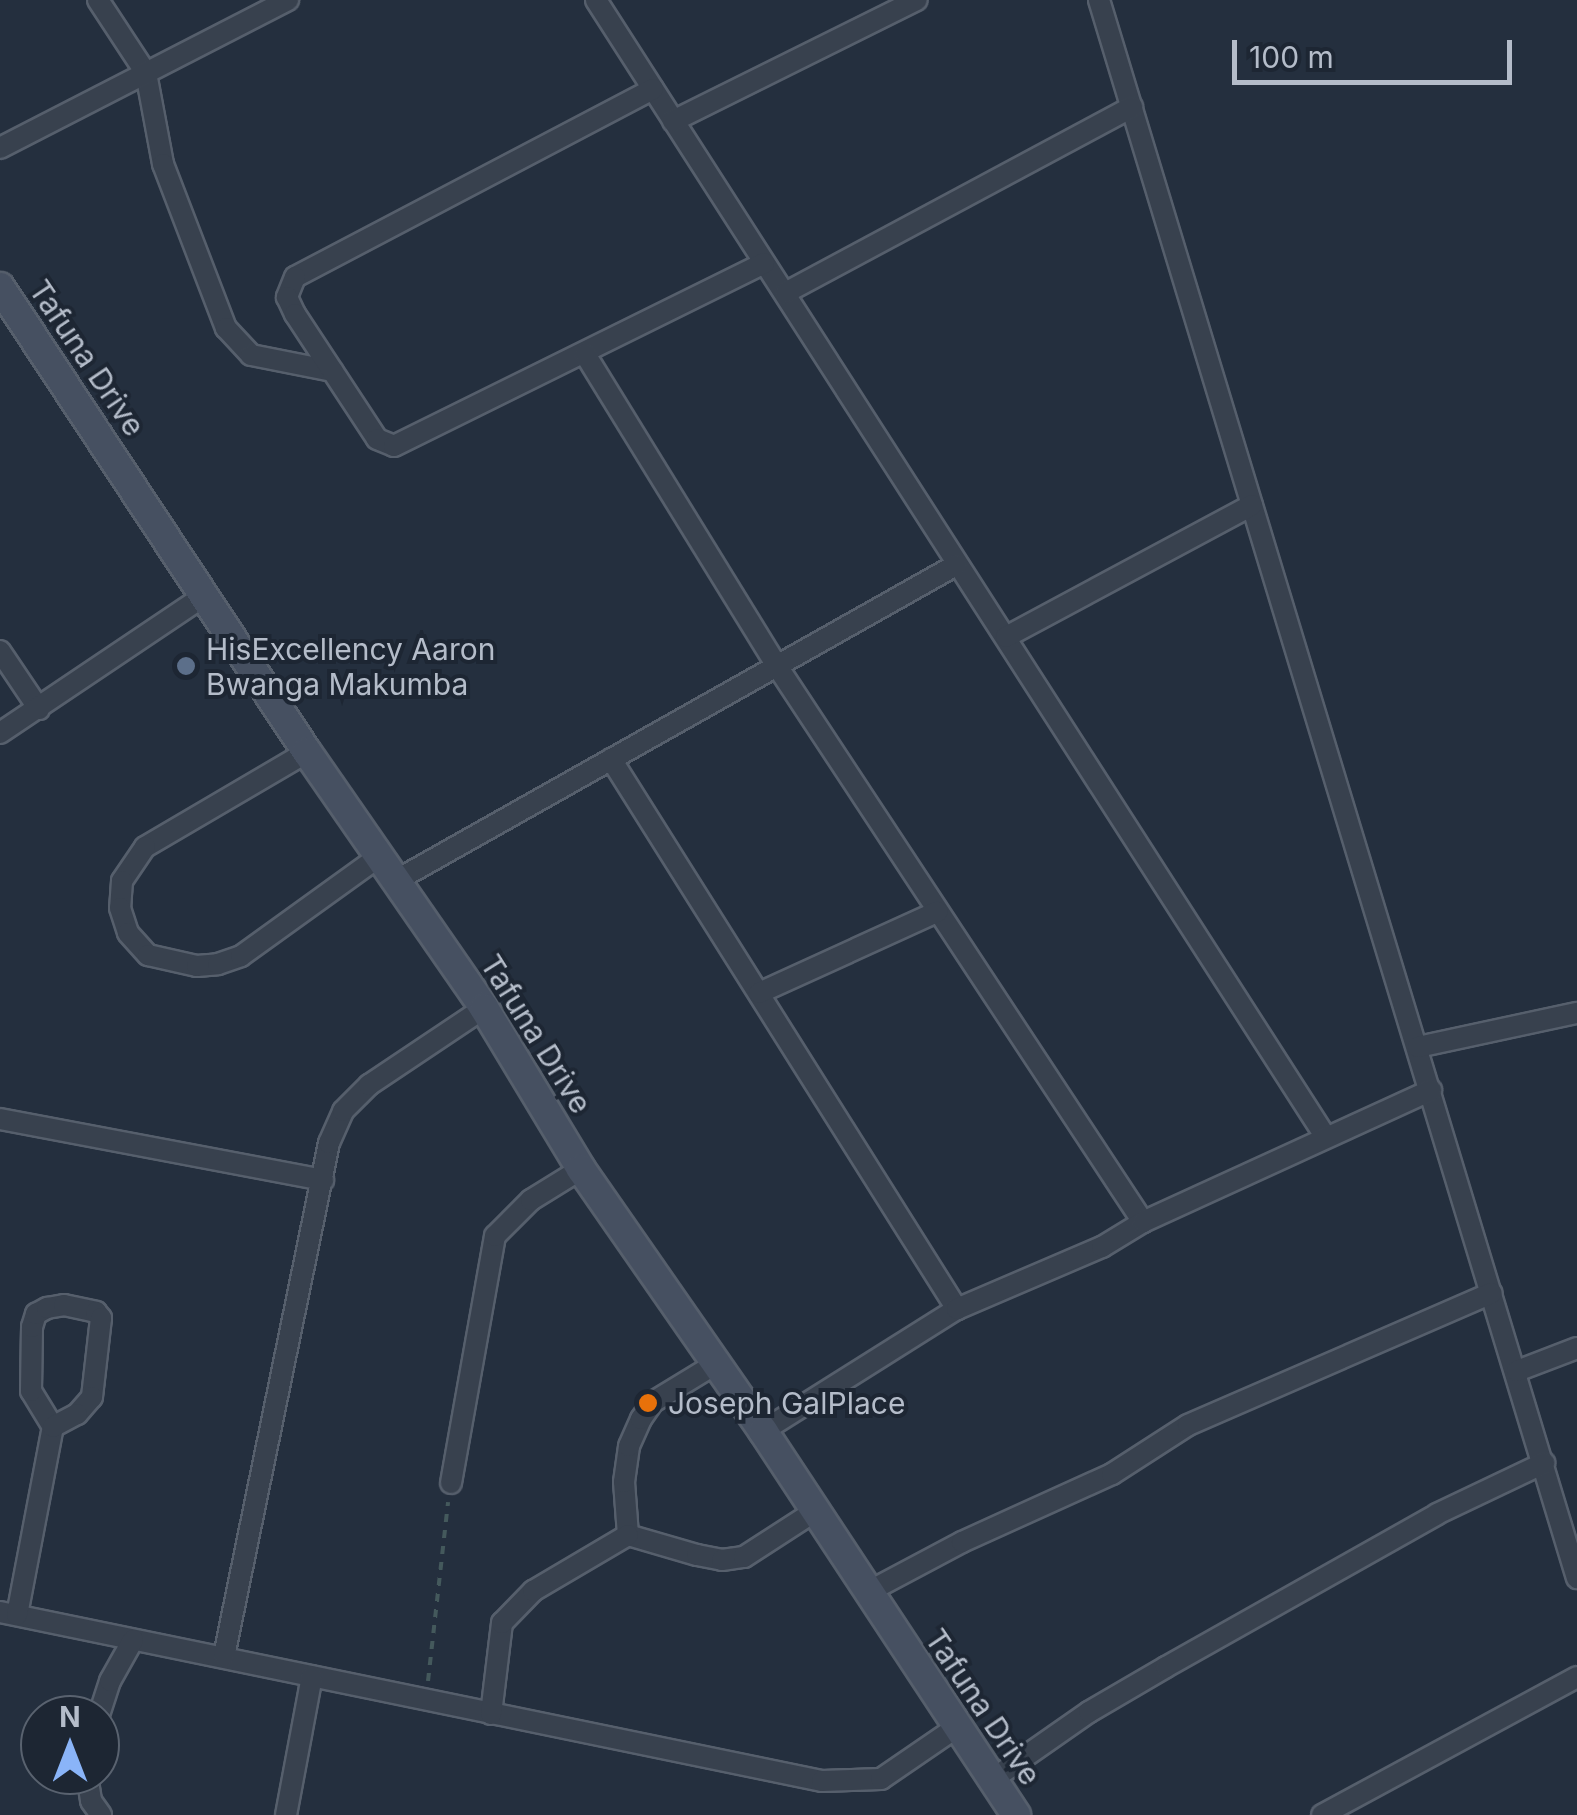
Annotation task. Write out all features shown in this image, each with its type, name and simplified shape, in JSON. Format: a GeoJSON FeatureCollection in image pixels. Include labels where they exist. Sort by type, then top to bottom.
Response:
{"type":"FeatureCollection","features":[{"type":"Feature","properties":{"kind":"main road","name":"Tafuna Drive"},"geometry":{"type":"LineString","coordinates":[[0,287],[207,594],[308,752],[484,1008],[581,1170],[763,1431],[1016,1815]]}},
{"type":"Feature","properties":{"kind":"street"},"geometry":{"type":"LineString","coordinates":[[98,0],[146,73],[163,164],[226,328],[251,355],[332,371]]}},
{"type":"Feature","properties":{"kind":"street"},"geometry":{"type":"LineString","coordinates":[[0,148],[288,0]]}},
{"type":"Feature","properties":{"kind":"street"},"geometry":{"type":"LineString","coordinates":[[596,0],[1325,1136]]}},
{"type":"Feature","properties":{"kind":"street"},"geometry":{"type":"LineString","coordinates":[[673,121],[918,0]]}},
{"type":"Feature","properties":{"kind":"street"},"geometry":{"type":"LineString","coordinates":[[1099,0],[1577,1578]]}},
{"type":"Feature","properties":{"kind":"street"},"geometry":{"type":"LineString","coordinates":[[653,89],[295,278],[287,297],[332,371],[377,439],[394,446],[764,263]]}},
{"type":"Feature","properties":{"kind":"street"},"geometry":{"type":"LineString","coordinates":[[785,293],[1132,107]]}},
{"type":"Feature","properties":{"kind":"street"},"geometry":{"type":"LineString","coordinates":[[584,354],[777,666],[1143,1222]]}},
{"type":"Feature","properties":{"kind":"street"},"geometry":{"type":"LineString","coordinates":[[1006,637],[1252,505]]}},
{"type":"Feature","properties":{"kind":"street"},"geometry":{"type":"LineString","coordinates":[[397,880],[956,565]]}},
{"type":"Feature","properties":{"kind":"street"},"geometry":{"type":"LineString","coordinates":[[0,733],[207,594]]}},
{"type":"Feature","properties":{"kind":"street"},"geometry":{"type":"LineString","coordinates":[[0,651],[39,709]]}},
{"type":"Feature","properties":{"kind":"street"},"geometry":{"type":"LineString","coordinates":[[308,752],[146,847],[122,881],[120,908],[128,933],[148,956],[197,966],[218,964],[241,956],[381,855]]}},
{"type":"Feature","properties":{"kind":"street"},"geometry":{"type":"LineString","coordinates":[[611,759],[958,1309]]}},
{"type":"Feature","properties":{"kind":"street"},"geometry":{"type":"LineString","coordinates":[[760,993],[937,912]]}},
{"type":"Feature","properties":{"kind":"street"},"geometry":{"type":"LineString","coordinates":[[224,1656],[329,1143],[343,1110],[368,1085],[484,1008]]}},
{"type":"Feature","properties":{"kind":"street"},"geometry":{"type":"LineString","coordinates":[[1418,1047],[1577,1013]]}},
{"type":"Feature","properties":{"kind":"street"},"geometry":{"type":"LineString","coordinates":[[763,1431],[958,1309],[1102,1248],[1143,1222],[1431,1090]]}},
{"type":"Feature","properties":{"kind":"street"},"geometry":{"type":"LineString","coordinates":[[0,1119],[323,1180]]}},
{"type":"Feature","properties":{"kind":"street"},"geometry":{"type":"LineString","coordinates":[[450,1483],[495,1236],[531,1200],[581,1170]]}},
{"type":"Feature","properties":{"kind":"street"},"geometry":{"type":"LineString","coordinates":[[868,1592],[962,1542],[1112,1474],[1204,1417],[1492,1293]]}},
{"type":"Feature","properties":{"kind":"street"},"geometry":{"type":"LineString","coordinates":[[53,1427],[78,1414],[92,1397],[102,1318],[96,1312],[64,1305],[48,1308],[36,1314],[32,1327],[31,1391],[53,1427],[9,1613],[822,1780],[859,1783],[880,1779],[958,1727]]}},
{"type":"Feature","properties":{"kind":"street"},"geometry":{"type":"LineString","coordinates":[[1517,1370],[1577,1348]]}},
{"type":"Feature","properties":{"kind":"street"},"geometry":{"type":"LineString","coordinates":[[628,1535],[624,1482],[629,1446],[641,1419],[653,1402],[717,1363]]}},
{"type":"Feature","properties":{"kind":"street"},"geometry":{"type":"LineString","coordinates":[[993,1779],[1089,1712],[1166,1667],[1437,1514],[1544,1463]]}},
{"type":"Feature","properties":{"kind":"street"},"geometry":{"type":"LineString","coordinates":[[490,1714],[502,1623],[533,1591],[628,1535],[709,1558],[744,1557],[815,1511]]}},
{"type":"Feature","properties":{"kind":"street"},"geometry":{"type":"LineString","coordinates":[[105,1695],[133,1640]]}},
{"type":"Feature","properties":{"kind":"street"},"geometry":{"type":"LineString","coordinates":[[286,1815],[312,1676]]}},
{"type":"Feature","properties":{"kind":"street"},"geometry":{"type":"LineString","coordinates":[[1322,1815],[1577,1677]]}},
{"type":"Feature","properties":{"kind":"path"},"geometry":{"type":"LineString","coordinates":[[426,1700],[450,1483]]}},
{"type":"Feature","properties":{"kind":"place","name":"HisExcellency Aaron Bwanga Makumba"},"geometry":{"type":"Point","coordinates":[186,666]}},
{"type":"Feature","properties":{"kind":"place","name":"Joseph GalPlace"},"geometry":{"type":"Point","coordinates":[648,1403]}}]}
